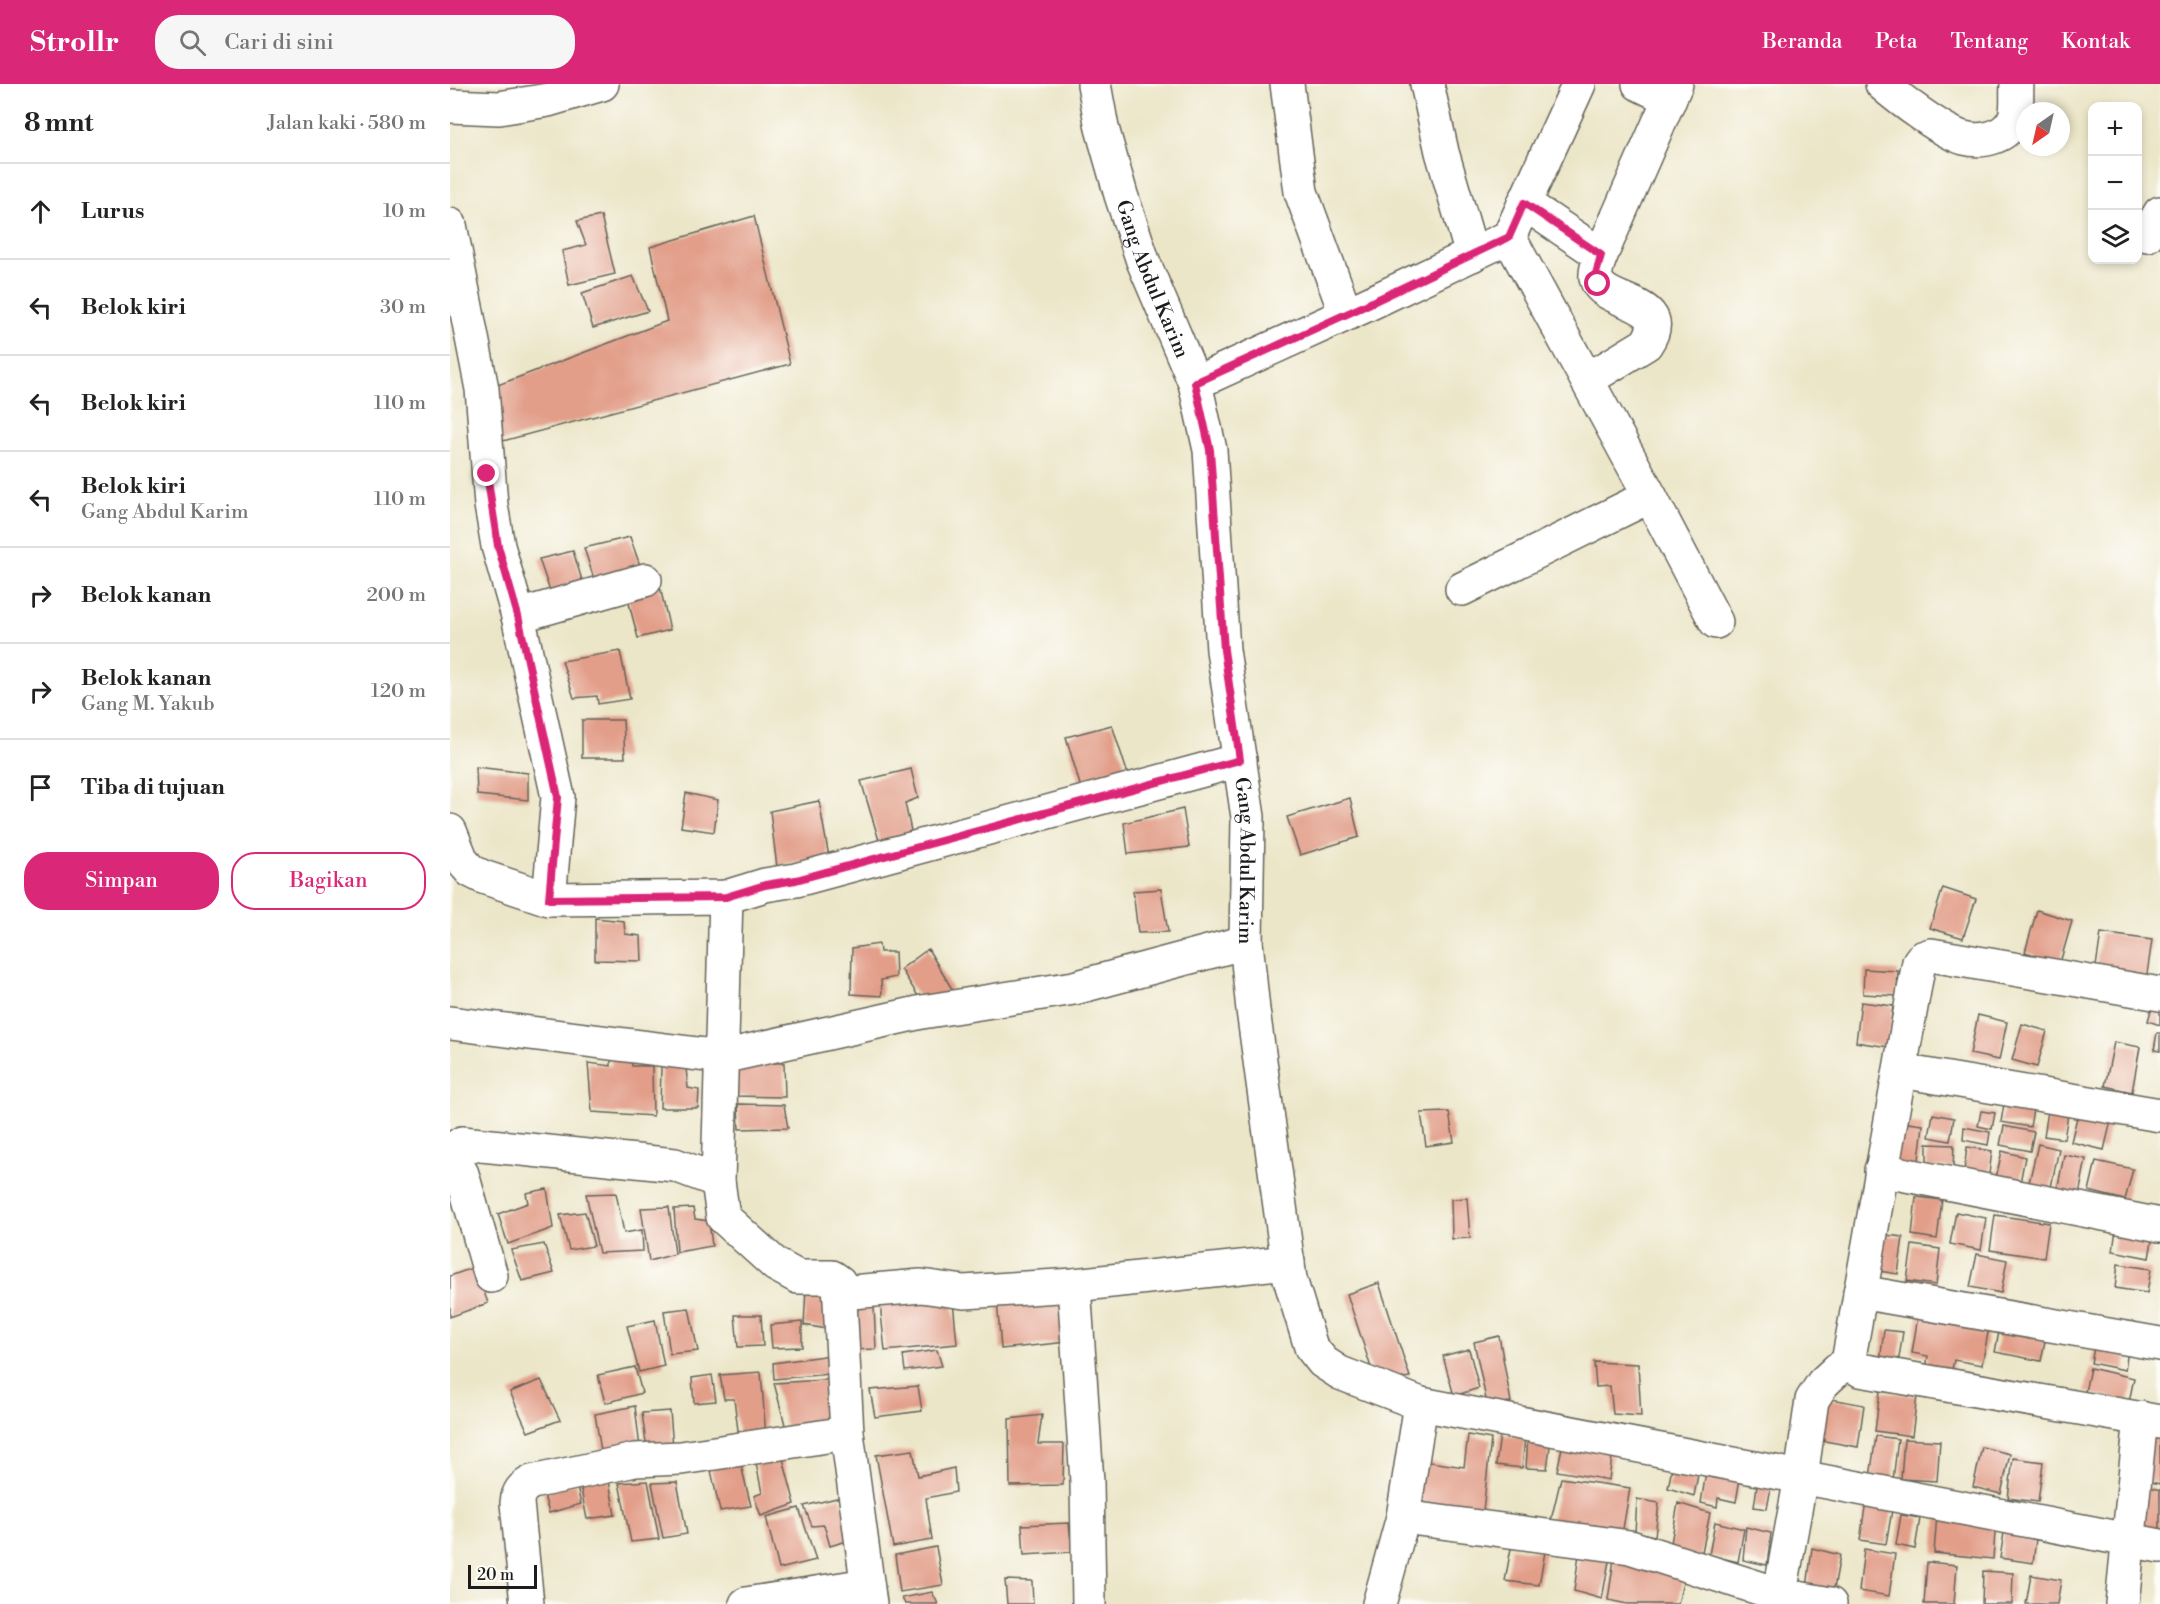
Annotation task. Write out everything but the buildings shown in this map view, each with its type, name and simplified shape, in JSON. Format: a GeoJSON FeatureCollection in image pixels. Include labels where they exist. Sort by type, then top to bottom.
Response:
{"type":"FeatureCollection","features":[{"type":"Feature","properties":{"kind":"street"},"geometry":{"type":"LineString","coordinates":[[450,106],[499,108],[548,100],[602,84]]}},
{"type":"Feature","properties":{"kind":"street","name":"Gang Abdul Karim"},"geometry":{"type":"LineString","coordinates":[[1094,84],[1102,128],[1139,250],[1195,383],[1210,450],[1224,650],[1248,817],[1246,942],[1290,1279],[1311,1347],[1323,1362],[1340,1373],[1421,1404],[2160,1546]]}},
{"type":"Feature","properties":{"kind":"street"},"geometry":{"type":"LineString","coordinates":[[1287,84],[1301,192],[1346,314]]}},
{"type":"Feature","properties":{"kind":"street"},"geometry":{"type":"LineString","coordinates":[[1427,84],[1442,152],[1472,255]]}},
{"type":"Feature","properties":{"kind":"street"},"geometry":{"type":"LineString","coordinates":[[1195,383],[1509,237],[1579,84]]}},
{"type":"Feature","properties":{"kind":"street"},"geometry":{"type":"LineString","coordinates":[[1587,380],[1646,344],[1653,327],[1652,320],[1646,311],[1605,290],[1598,284],[1596,274],[1601,255],[1673,91],[1639,84]]}},
{"type":"Feature","properties":{"kind":"street"},"geometry":{"type":"LineString","coordinates":[[1882,84],[1942,127],[1962,138],[1980,140],[1999,136],[2009,128],[2016,114],[2017,84]]}},
{"type":"Feature","properties":{"kind":"street"},"geometry":{"type":"LineString","coordinates":[[1524,203],[1601,255]]}},
{"type":"Feature","properties":{"kind":"street"},"geometry":{"type":"LineString","coordinates":[[450,225],[482,389],[490,505],[498,546],[518,616],[558,797],[549,899]]}},
{"type":"Feature","properties":{"kind":"street"},"geometry":{"type":"LineString","coordinates":[[1509,237],[1716,622]]}},
{"type":"Feature","properties":{"kind":"street"},"geometry":{"type":"LineString","coordinates":[[1462,589],[1650,496]]}},
{"type":"Feature","properties":{"kind":"street"},"geometry":{"type":"LineString","coordinates":[[518,616],[645,580]]}},
{"type":"Feature","properties":{"kind":"street"},"geometry":{"type":"LineString","coordinates":[[450,831],[462,861],[471,871],[549,899],[726,897],[1240,760]]}},
{"type":"Feature","properties":{"kind":"street"},"geometry":{"type":"LineString","coordinates":[[726,897],[718,1181],[723,1217],[776,1265],[798,1277],[832,1277],[838,1282],[846,1433],[869,1594],[746,1604]]}},
{"type":"Feature","properties":{"kind":"street"},"geometry":{"type":"LineString","coordinates":[[450,1023],[722,1057],[922,1012],[1074,988],[1246,942]]}},
{"type":"Feature","properties":{"kind":"street"},"geometry":{"type":"LineString","coordinates":[[2122,1604],[2128,1540],[2150,1420],[1860,1370],[1851,1363],[1849,1357],[1919,962],[1926,956],[2160,994]]}},
{"type":"Feature","properties":{"kind":"street"},"geometry":{"type":"LineString","coordinates":[[1901,1071],[2160,1115]]}},
{"type":"Feature","properties":{"kind":"street"},"geometry":{"type":"LineString","coordinates":[[491,1276],[462,1174],[454,1159],[455,1148],[462,1143],[675,1165],[718,1181]]}},
{"type":"Feature","properties":{"kind":"street"},"geometry":{"type":"LineString","coordinates":[[1881,1170],[2160,1225]]}},
{"type":"Feature","properties":{"kind":"street"},"geometry":{"type":"LineString","coordinates":[[840,1293],[921,1286],[964,1292],[1074,1285],[1288,1262]]}},
{"type":"Feature","properties":{"kind":"street"},"geometry":{"type":"LineString","coordinates":[[1074,1285],[1087,1482],[1089,1604]]}},
{"type":"Feature","properties":{"kind":"street"},"geometry":{"type":"LineString","coordinates":[[1860,1292],[2160,1344]]}},
{"type":"Feature","properties":{"kind":"street"},"geometry":{"type":"LineString","coordinates":[[1780,1599],[1812,1400],[1823,1383],[1838,1369],[1851,1363]]}},
{"type":"Feature","properties":{"kind":"street"},"geometry":{"type":"LineString","coordinates":[[1379,1604],[1403,1517],[1421,1404]]}},
{"type":"Feature","properties":{"kind":"street"},"geometry":{"type":"LineString","coordinates":[[527,1604],[517,1503],[518,1494],[524,1486],[532,1482],[635,1460],[681,1458],[846,1433]]}},
{"type":"Feature","properties":{"kind":"street"},"geometry":{"type":"LineString","coordinates":[[1403,1517],[1630,1547],[1780,1599],[1830,1604]]}},
{"type":"Feature","properties":{"kind":"route"},"geometry":{"type":"LineString","coordinates":[[487,474],[498,546],[518,616],[558,797],[549,899],[726,897],[1240,760],[1224,650],[1210,450],[1195,383],[1509,237],[1524,203],[1601,255],[1596,274],[1598,284]]}}]}
